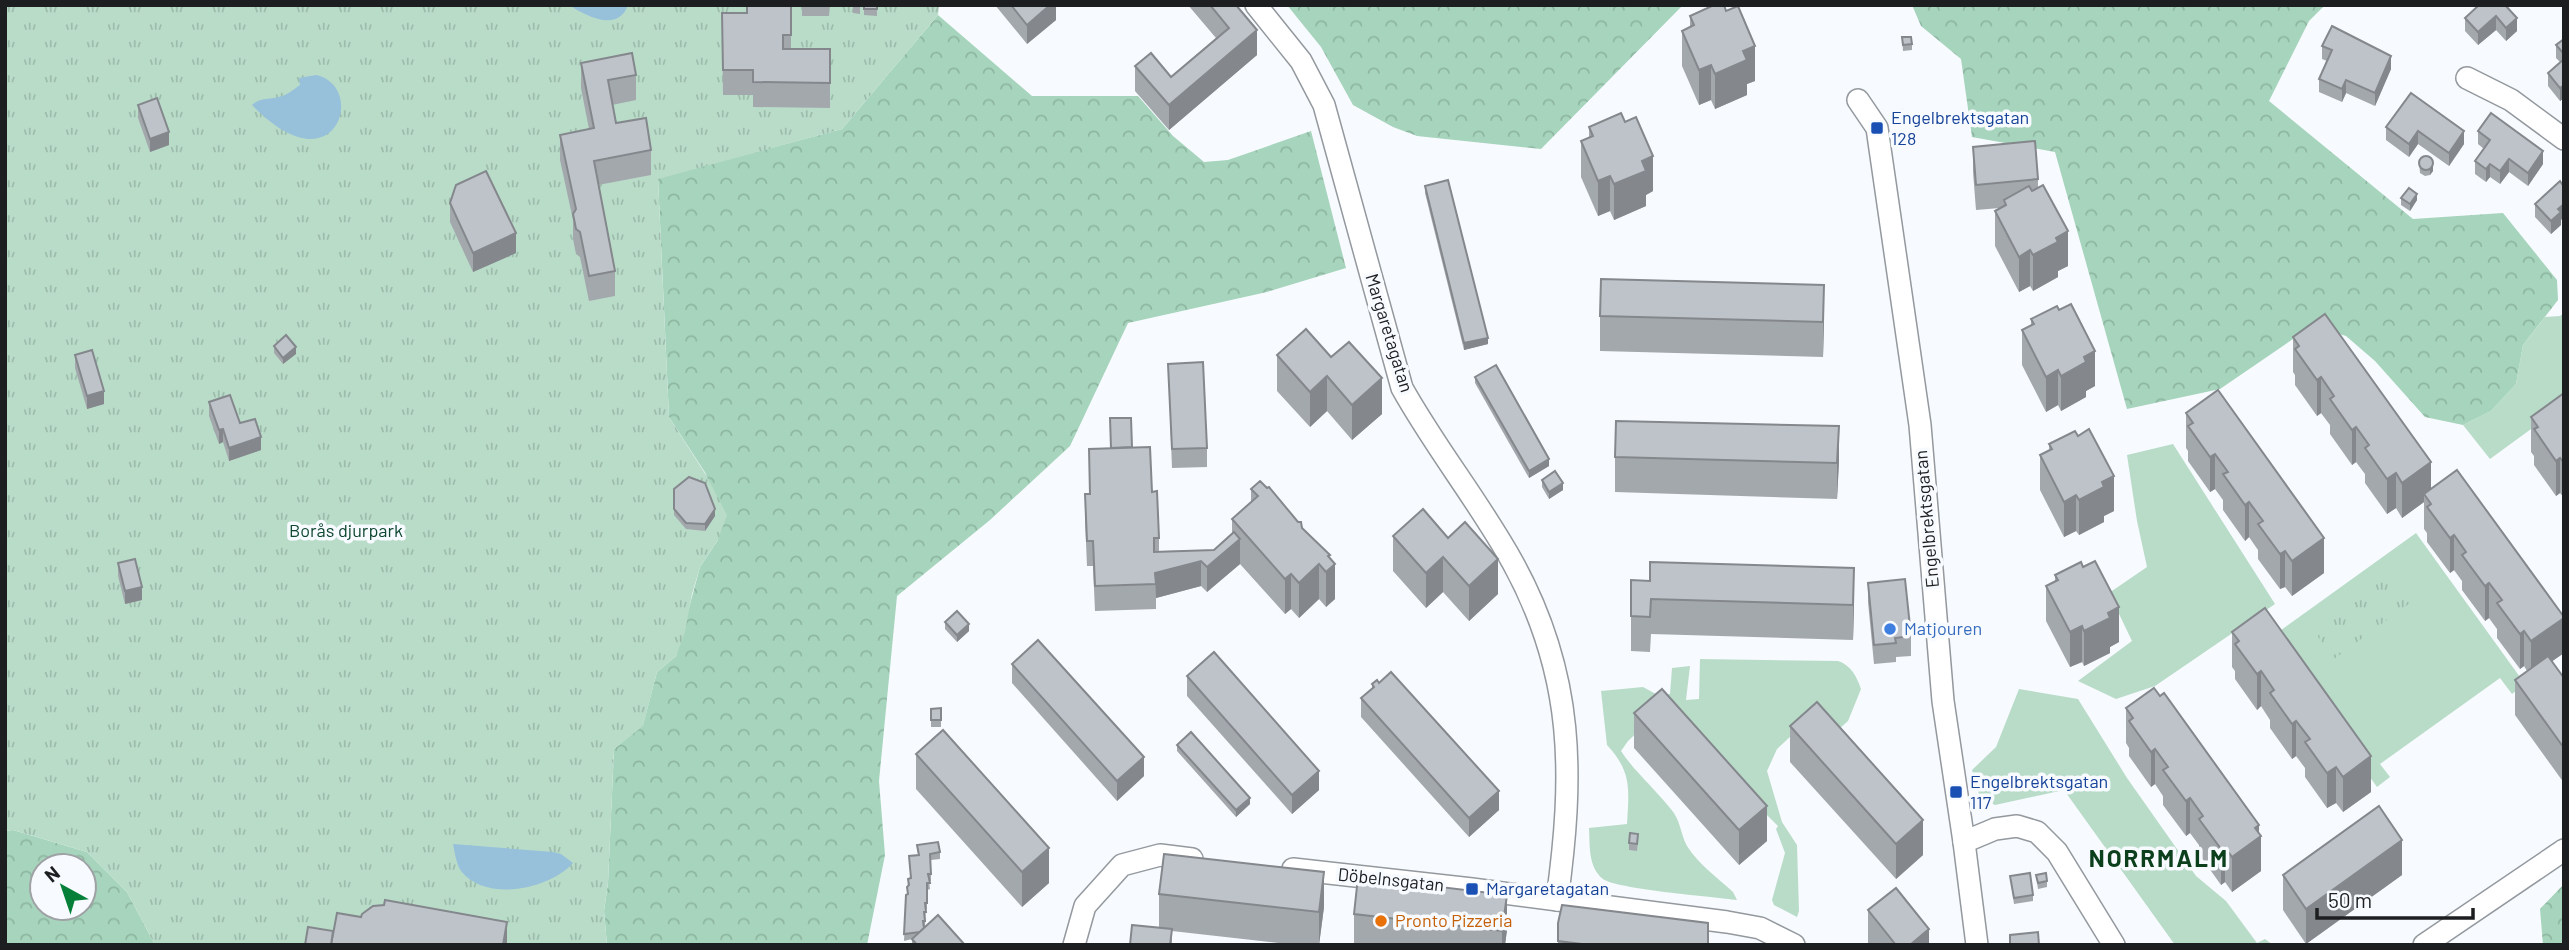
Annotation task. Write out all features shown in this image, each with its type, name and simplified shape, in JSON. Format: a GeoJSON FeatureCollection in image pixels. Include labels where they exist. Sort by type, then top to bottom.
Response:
{"type":"FeatureCollection","features":[{"type":"Feature","properties":{"kind":"street","name":"Margaretagatan"},"geometry":{"type":"LineString","coordinates":[[1256,5],[1301,61],[1324,105],[1402,388],[1423,426],[1513,563],[1536,613],[1554,663],[1563,702],[1568,770],[1557,900]]}},
{"type":"Feature","properties":{"kind":"street"},"geometry":{"type":"LineString","coordinates":[[2466,78],[2511,100],[2564,139]]}},
{"type":"Feature","properties":{"kind":"street","name":"Engelbrektsgatan"},"geometry":{"type":"LineString","coordinates":[[1858,100],[1877,128],[1920,425],[1943,701],[1977,945]]}},
{"type":"Feature","properties":{"kind":"street"},"geometry":{"type":"LineString","coordinates":[[1964,842],[1995,829],[2017,826],[2037,832],[2057,852],[2114,945]]}},
{"type":"Feature","properties":{"kind":"street"},"geometry":{"type":"LineString","coordinates":[[2424,945],[2564,850]]}},
{"type":"Feature","properties":{"kind":"street"},"geometry":{"type":"LineString","coordinates":[[1074,945],[1085,906],[1122,865],[1160,855],[1215,861]]}},
{"type":"Feature","properties":{"kind":"street","name":"Döbelnsgatan"},"geometry":{"type":"LineString","coordinates":[[1268,867],[1557,900],[1760,928],[1794,945]]}},
{"type":"Feature","properties":{"kind":"green space","name":"Borås djurpark"},"geometry":{"type":"Polygon","coordinates":[[[5,5],[939,5],[938,15],[842,129],[658,179],[669,417],[706,475],[727,515],[718,540],[700,567],[685,632],[676,656],[657,672],[643,726],[614,749],[608,883],[604,911],[607,945],[155,945],[127,892],[98,863],[98,852],[87,852],[13,830],[5,831],[5,5]]]}},
{"type":"Feature","properties":{"kind":"green space"},"geometry":{"type":"Polygon","coordinates":[[[1287,5],[1683,5],[1541,149],[1417,136],[1393,127],[1353,105],[1321,47],[1287,5]]]}},
{"type":"Feature","properties":{"kind":"green space"},"geometry":{"type":"Polygon","coordinates":[[[1912,5],[2325,5],[2309,21],[2269,101],[2413,219],[2503,213],[2557,280],[2558,300],[2523,345],[2516,384],[2491,411],[2463,425],[2425,417],[2375,361],[2346,336],[2320,328],[2293,339],[2220,389],[2127,409],[2055,152],[1972,137],[1961,59],[1921,26],[1912,5]]]}},
{"type":"Feature","properties":{"kind":"green space"},"geometry":{"type":"Polygon","coordinates":[[[938,15],[1032,96],[1138,96],[1173,136],[1204,162],[1228,160],[1311,131],[1346,268],[1267,292],[1128,323],[1070,446],[990,520],[897,596],[879,781],[885,855],[867,945],[607,945],[604,911],[608,883],[614,749],[643,725],[657,672],[676,656],[700,567],[718,540],[706,474],[669,417],[658,178],[842,129],[938,15]]]}},
{"type":"Feature","properties":{"kind":"green space"},"geometry":{"type":"Polygon","coordinates":[[[2564,313],[2564,405],[2490,459],[2463,425],[2491,411],[2516,384],[2523,345],[2545,317],[2560,316],[2564,313]]]}},
{"type":"Feature","properties":{"kind":"green space"},"geometry":{"type":"Polygon","coordinates":[[[2173,444],[2275,604],[2155,686],[2116,699],[2078,681],[2132,641],[2109,593],[2147,567],[2127,455],[2173,444]]]}},
{"type":"Feature","properties":{"kind":"green space"},"geometry":{"type":"Polygon","coordinates":[[[2416,533],[2525,684],[2512,694],[2500,678],[2380,764],[2390,777],[2377,787],[2287,662],[2277,633],[2416,533]]]}},
{"type":"Feature","properties":{"kind":"green space"},"geometry":{"type":"Polygon","coordinates":[[[2385,568],[2410,603],[2334,659],[2308,623],[2385,568]]]}},
{"type":"Feature","properties":{"kind":"green space"},"geometry":{"type":"Polygon","coordinates":[[[1700,659],[1838,661],[1850,668],[1861,689],[1848,721],[1839,729],[1791,736],[1777,749],[1767,771],[1782,822],[1797,845],[1797,917],[1774,905],[1772,900],[1785,853],[1776,829],[1778,826],[1661,710],[1621,751],[1674,813],[1692,853],[1733,892],[1737,900],[1612,883],[1598,874],[1592,862],[1589,828],[1627,824],[1628,812],[1625,773],[1607,745],[1601,691],[1643,687],[1656,694],[1670,694],[1672,668],[1690,666],[1686,700],[1699,699],[1700,659]]]}},
{"type":"Feature","properties":{"kind":"green space"},"geometry":{"type":"Polygon","coordinates":[[[2019,689],[2078,699],[2127,778],[2196,876],[2226,901],[2257,943],[2265,939],[2273,945],[2175,945],[2064,790],[1995,805],[1980,798],[1972,770],[1996,747],[2019,689]]]}},
{"type":"Feature","properties":{"kind":"green space"},"geometry":{"type":"Polygon","coordinates":[[[13,830],[87,852],[28,852],[28,922],[98,922],[98,863],[127,892],[155,945],[5,945],[5,831],[13,830]]]}},
{"type":"Feature","properties":{"kind":"green space"},"geometry":{"type":"Polygon","coordinates":[[[2564,884],[2564,945],[2543,945],[2540,909],[2564,884]]]}},
{"type":"Feature","properties":{"kind":"water"},"geometry":{"type":"Polygon","coordinates":[[[569,5],[628,5],[617,18],[601,20],[569,5]]]}},
{"type":"Feature","properties":{"kind":"water"},"geometry":{"type":"Polygon","coordinates":[[[316,75],[332,83],[340,97],[341,112],[335,127],[323,137],[305,139],[281,129],[252,105],[285,95],[300,85],[299,78],[316,75]]]}},
{"type":"Feature","properties":{"kind":"water"},"geometry":{"type":"Polygon","coordinates":[[[453,844],[553,852],[561,854],[573,863],[549,880],[534,885],[518,889],[486,887],[472,881],[461,871],[453,844]]]}},
{"type":"Feature","properties":{"kind":"building"},"geometry":{"type":"Polygon","coordinates":[[[747,5],[791,5],[791,35],[783,35],[783,49],[830,49],[830,83],[753,82],[753,70],[723,70],[722,13],[747,13],[747,5]]]}},
{"type":"Feature","properties":{"kind":"building"},"geometry":{"type":"Polygon","coordinates":[[[864,5],[877,5],[877,9],[864,9],[864,5]]]}},
{"type":"Feature","properties":{"kind":"building"},"geometry":{"type":"Polygon","coordinates":[[[1011,5],[1050,5],[1027,25],[1011,5]]]}},
{"type":"Feature","properties":{"kind":"building"},"geometry":{"type":"Polygon","coordinates":[[[1210,5],[1236,5],[1257,30],[1169,105],[1135,66],[1151,53],[1171,77],[1229,28],[1210,5]]]}},
{"type":"Feature","properties":{"kind":"building"},"geometry":{"type":"Polygon","coordinates":[[[1714,5],[1724,5],[1726,11],[1738,6],[1755,46],[1743,51],[1747,60],[1715,74],[1711,65],[1699,70],[1682,31],[1694,25],[1690,16],[1714,5]]]}},
{"type":"Feature","properties":{"kind":"building"},"geometry":{"type":"Polygon","coordinates":[[[2479,5],[2505,5],[2517,18],[2506,28],[2496,16],[2478,32],[2465,18],[2479,5]]]}},
{"type":"Feature","properties":{"kind":"building"},"geometry":{"type":"Polygon","coordinates":[[[2332,26],[2391,56],[2375,93],[2346,80],[2342,89],[2319,79],[2332,50],[2322,46],[2332,26]]]}},
{"type":"Feature","properties":{"kind":"building"},"geometry":{"type":"Polygon","coordinates":[[[1902,37],[1911,37],[1912,44],[1903,45],[1902,37]]]}},
{"type":"Feature","properties":{"kind":"building"},"geometry":{"type":"Polygon","coordinates":[[[2564,39],[2564,54],[2556,45],[2564,39]]]}},
{"type":"Feature","properties":{"kind":"building"},"geometry":{"type":"Polygon","coordinates":[[[632,53],[636,75],[608,80],[616,123],[646,118],[651,150],[594,161],[615,271],[589,276],[580,232],[576,229],[573,214],[576,209],[560,135],[594,128],[581,63],[632,53]]]}},
{"type":"Feature","properties":{"kind":"building"},"geometry":{"type":"Polygon","coordinates":[[[2564,59],[2564,85],[2560,88],[2548,73],[2564,59]]]}},
{"type":"Feature","properties":{"kind":"building"},"geometry":{"type":"Polygon","coordinates":[[[2411,93],[2464,131],[2449,153],[2418,131],[2409,144],[2386,127],[2411,93]]]}},
{"type":"Feature","properties":{"kind":"building"},"geometry":{"type":"Polygon","coordinates":[[[157,98],[169,132],[150,139],[138,105],[157,98]]]}},
{"type":"Feature","properties":{"kind":"building"},"geometry":{"type":"Polygon","coordinates":[[[1902,110],[1903,120],[1897,120],[1897,111],[1902,110]]]}},
{"type":"Feature","properties":{"kind":"building"},"geometry":{"type":"Polygon","coordinates":[[[1621,113],[1625,122],[1636,117],[1653,156],[1642,161],[1646,171],[1614,184],[1610,176],[1598,181],[1581,141],[1593,136],[1589,127],[1621,113]]]}},
{"type":"Feature","properties":{"kind":"building"},"geometry":{"type":"Polygon","coordinates":[[[2491,113],[2543,151],[2528,173],[2509,159],[2500,171],[2490,164],[2486,169],[2475,161],[2490,140],[2478,131],[2491,113]]]}},
{"type":"Feature","properties":{"kind":"building"},"geometry":{"type":"Polygon","coordinates":[[[2035,141],[2038,179],[1976,185],[1973,147],[2035,141]]]}},
{"type":"Feature","properties":{"kind":"building"},"geometry":{"type":"Polygon","coordinates":[[[2426,156],[2431,158],[2431,168],[2426,170],[2421,168],[2419,163],[2421,158],[2426,156]]]}},
{"type":"Feature","properties":{"kind":"building"},"geometry":{"type":"Polygon","coordinates":[[[486,171],[516,233],[473,253],[450,203],[456,185],[486,171]]]}},
{"type":"Feature","properties":{"kind":"building"},"geometry":{"type":"Polygon","coordinates":[[[1448,180],[1488,338],[1464,343],[1425,186],[1448,180]]]}},
{"type":"Feature","properties":{"kind":"building"},"geometry":{"type":"Polygon","coordinates":[[[2560,181],[2564,183],[2564,204],[2558,209],[2561,212],[2551,221],[2535,204],[2560,181]]]}},
{"type":"Feature","properties":{"kind":"building"},"geometry":{"type":"Polygon","coordinates":[[[2043,185],[2068,231],[2056,238],[2058,242],[2033,255],[2030,250],[2019,257],[1995,211],[2006,205],[2004,200],[2029,186],[2032,191],[2043,185]]]}},
{"type":"Feature","properties":{"kind":"building"},"geometry":{"type":"Polygon","coordinates":[[[2409,188],[2417,194],[2410,204],[2401,198],[2409,188]]]}},
{"type":"Feature","properties":{"kind":"building"},"geometry":{"type":"Polygon","coordinates":[[[1601,279],[1824,285],[1823,322],[1600,316],[1601,279]]]}},
{"type":"Feature","properties":{"kind":"building"},"geometry":{"type":"Polygon","coordinates":[[[2071,304],[2095,351],[2084,357],[2086,362],[2061,376],[2058,370],[2046,377],[2022,330],[2034,324],[2031,319],[2057,306],[2059,310],[2071,304]]]}},
{"type":"Feature","properties":{"kind":"building"},"geometry":{"type":"Polygon","coordinates":[[[2325,314],[2431,462],[2402,483],[2396,473],[2387,479],[2365,448],[2369,445],[2356,427],[2352,430],[2330,399],[2334,396],[2321,377],[2317,380],[2295,349],[2299,346],[2293,337],[2325,314]]]}},
{"type":"Feature","properties":{"kind":"building"},"geometry":{"type":"Polygon","coordinates":[[[1306,329],[1331,357],[1349,342],[1382,378],[1352,405],[1327,376],[1310,392],[1277,355],[1306,329]]]}},
{"type":"Feature","properties":{"kind":"building"},"geometry":{"type":"Polygon","coordinates":[[[286,335],[296,347],[283,358],[274,346],[286,335]]]}},
{"type":"Feature","properties":{"kind":"building"},"geometry":{"type":"Polygon","coordinates":[[[92,350],[104,391],[87,396],[75,355],[92,350]]]}},
{"type":"Feature","properties":{"kind":"building"},"geometry":{"type":"Polygon","coordinates":[[[1203,362],[1207,448],[1172,449],[1168,364],[1203,362]]]}},
{"type":"Feature","properties":{"kind":"building"},"geometry":{"type":"Polygon","coordinates":[[[1496,365],[1549,459],[1529,471],[1475,377],[1496,365]]]}},
{"type":"Feature","properties":{"kind":"building"},"geometry":{"type":"Polygon","coordinates":[[[2218,390],[2324,538],[2292,561],[2285,551],[2280,554],[2258,524],[2263,521],[2249,502],[2245,505],[2223,474],[2228,472],[2215,454],[2210,457],[2188,426],[2193,423],[2186,413],[2218,390]]]}},
{"type":"Feature","properties":{"kind":"building"},"geometry":{"type":"Polygon","coordinates":[[[2564,393],[2564,463],[2560,458],[2556,461],[2534,429],[2538,427],[2531,417],[2564,393]]]}},
{"type":"Feature","properties":{"kind":"building"},"geometry":{"type":"Polygon","coordinates":[[[230,395],[240,423],[255,419],[261,437],[229,448],[209,402],[230,395]]]}},
{"type":"Feature","properties":{"kind":"building"},"geometry":{"type":"Polygon","coordinates":[[[1110,418],[1131,418],[1132,447],[1111,448],[1110,418]]]}},
{"type":"Feature","properties":{"kind":"building"},"geometry":{"type":"Polygon","coordinates":[[[1616,421],[1839,426],[1837,463],[1615,457],[1616,421]]]}},
{"type":"Feature","properties":{"kind":"building"},"geometry":{"type":"Polygon","coordinates":[[[2089,429],[2114,476],[2102,482],[2104,487],[2079,500],[2076,495],[2064,502],[2040,455],[2052,449],[2049,444],[2075,431],[2078,436],[2089,429]]]}},
{"type":"Feature","properties":{"kind":"building"},"geometry":{"type":"Polygon","coordinates":[[[1150,447],[1152,492],[1157,491],[1159,538],[1154,538],[1154,552],[1214,550],[1234,532],[1240,539],[1207,567],[1201,561],[1155,573],[1156,584],[1095,586],[1093,541],[1087,541],[1085,494],[1090,494],[1089,449],[1150,447]]]}},
{"type":"Feature","properties":{"kind":"building"},"geometry":{"type":"Polygon","coordinates":[[[2457,470],[2564,617],[2531,641],[2524,631],[2520,634],[2497,603],[2502,600],[2489,583],[2485,586],[2462,555],[2466,552],[2454,535],[2450,538],[2427,507],[2431,504],[2424,494],[2457,470]]]}},
{"type":"Feature","properties":{"kind":"building"},"geometry":{"type":"Polygon","coordinates":[[[1555,471],[1563,483],[1549,492],[1542,480],[1555,471]]]}},
{"type":"Feature","properties":{"kind":"building"},"geometry":{"type":"Polygon","coordinates":[[[689,477],[705,483],[715,509],[705,524],[686,523],[674,509],[674,489],[689,477]]]}},
{"type":"Feature","properties":{"kind":"building"},"geometry":{"type":"Polygon","coordinates":[[[1260,481],[1269,487],[1298,522],[1301,522],[1302,528],[1330,555],[1328,556],[1335,564],[1326,572],[1319,564],[1299,583],[1291,574],[1285,579],[1232,519],[1258,496],[1251,489],[1260,481]]]}},
{"type":"Feature","properties":{"kind":"building"},"geometry":{"type":"Polygon","coordinates":[[[1423,509],[1448,538],[1465,522],[1498,559],[1469,586],[1443,557],[1426,573],[1393,536],[1423,509]]]}},
{"type":"Feature","properties":{"kind":"building"},"geometry":{"type":"Polygon","coordinates":[[[135,559],[142,587],[125,591],[118,563],[135,559]]]}},
{"type":"Feature","properties":{"kind":"building"},"geometry":{"type":"Polygon","coordinates":[[[2095,561],[2119,607],[2108,613],[2110,618],[2084,631],[2082,626],[2070,632],[2046,586],[2058,580],[2055,575],[2081,562],[2083,567],[2095,561]]]}},
{"type":"Feature","properties":{"kind":"building"},"geometry":{"type":"Polygon","coordinates":[[[1650,562],[1854,568],[1853,605],[1651,599],[1650,617],[1631,616],[1631,580],[1650,581],[1650,562]]]}},
{"type":"Feature","properties":{"kind":"building","name":"Matjouren"},"geometry":{"type":"Polygon","coordinates":[[[1905,579],[1911,636],[1895,638],[1896,643],[1874,645],[1868,583],[1905,579]]]}},
{"type":"Feature","properties":{"kind":"building"},"geometry":{"type":"Polygon","coordinates":[[[2265,608],[2371,756],[2343,777],[2336,767],[2327,773],[2305,742],[2310,739],[2296,721],[2292,724],[2270,693],[2274,690],[2261,671],[2257,674],[2235,644],[2239,641],[2232,632],[2265,608]]]}},
{"type":"Feature","properties":{"kind":"building"},"geometry":{"type":"Polygon","coordinates":[[[957,611],[969,624],[957,635],[945,622],[957,611]]]}},
{"type":"Feature","properties":{"kind":"building"},"geometry":{"type":"Polygon","coordinates":[[[1038,640],[1144,757],[1117,781],[1012,664],[1038,640]]]}},
{"type":"Feature","properties":{"kind":"building"},"geometry":{"type":"Polygon","coordinates":[[[1214,652],[1319,771],[1292,795],[1187,676],[1214,652]]]}},
{"type":"Feature","properties":{"kind":"building"},"geometry":{"type":"Polygon","coordinates":[[[2548,656],[2564,678],[2564,748],[2515,680],[2548,656]]]}},
{"type":"Feature","properties":{"kind":"building"},"geometry":{"type":"Polygon","coordinates":[[[1391,672],[1499,791],[1469,818],[1361,698],[1374,687],[1372,684],[1377,680],[1379,683],[1391,672]]]}},
{"type":"Feature","properties":{"kind":"building"},"geometry":{"type":"Polygon","coordinates":[[[2154,688],[2160,696],[2164,693],[2259,825],[2255,828],[2261,836],[2232,857],[2225,847],[2221,849],[2199,819],[2203,816],[2190,798],[2186,801],[2163,770],[2168,767],[2155,749],[2151,752],[2129,721],[2133,718],[2126,708],[2154,688]]]}},
{"type":"Feature","properties":{"kind":"building"},"geometry":{"type":"Polygon","coordinates":[[[1662,689],[1767,806],[1739,830],[1634,713],[1662,689]]]}},
{"type":"Feature","properties":{"kind":"building"},"geometry":{"type":"Polygon","coordinates":[[[1817,702],[1923,820],[1896,844],[1790,726],[1817,702]]]}},
{"type":"Feature","properties":{"kind":"building"},"geometry":{"type":"Polygon","coordinates":[[[941,708],[941,720],[931,720],[931,709],[941,708]]]}},
{"type":"Feature","properties":{"kind":"building"},"geometry":{"type":"Polygon","coordinates":[[[943,730],[1049,848],[1022,872],[916,754],[943,730]]]}},
{"type":"Feature","properties":{"kind":"building"},"geometry":{"type":"Polygon","coordinates":[[[1191,732],[1250,798],[1236,810],[1177,745],[1191,732]]]}},
{"type":"Feature","properties":{"kind":"building"},"geometry":{"type":"Polygon","coordinates":[[[2379,806],[2402,840],[2306,909],[2283,875],[2379,806]]]}},
{"type":"Feature","properties":{"kind":"building"},"geometry":{"type":"Polygon","coordinates":[[[1630,833],[1638,834],[1637,844],[1629,843],[1630,833]]]}},
{"type":"Feature","properties":{"kind":"building"},"geometry":{"type":"Polygon","coordinates":[[[938,842],[940,852],[930,854],[931,874],[928,874],[930,883],[927,883],[924,928],[920,932],[904,934],[908,879],[911,878],[909,856],[919,855],[917,845],[938,842]]]}},
{"type":"Feature","properties":{"kind":"building"},"geometry":{"type":"Polygon","coordinates":[[[1164,854],[1324,872],[1319,912],[1159,894],[1164,854]]]}},
{"type":"Feature","properties":{"kind":"building"},"geometry":{"type":"Polygon","coordinates":[[[2030,873],[2033,895],[2014,898],[2010,876],[2030,873]]]}},
{"type":"Feature","properties":{"kind":"building"},"geometry":{"type":"Polygon","coordinates":[[[2046,873],[2047,881],[2038,883],[2036,875],[2046,873]]]}},
{"type":"Feature","properties":{"kind":"building"},"geometry":{"type":"Polygon","coordinates":[[[1358,877],[1507,895],[1502,931],[1354,914],[1358,877]]]}},
{"type":"Feature","properties":{"kind":"building"},"geometry":{"type":"Polygon","coordinates":[[[1896,888],[1929,929],[1910,945],[1896,945],[1868,910],[1896,888]]]}},
{"type":"Feature","properties":{"kind":"building"},"geometry":{"type":"Polygon","coordinates":[[[385,900],[507,922],[503,945],[331,945],[337,913],[361,917],[373,906],[384,905],[385,900]]]}},
{"type":"Feature","properties":{"kind":"building"},"geometry":{"type":"Polygon","coordinates":[[[1562,905],[1708,923],[1708,945],[1590,945],[1558,941],[1562,905]]]}},
{"type":"Feature","properties":{"kind":"building"},"geometry":{"type":"Polygon","coordinates":[[[938,915],[965,945],[917,945],[912,939],[938,915]]]}},
{"type":"Feature","properties":{"kind":"building"},"geometry":{"type":"Polygon","coordinates":[[[1132,925],[1172,929],[1170,945],[1130,945],[1132,925]]]}},
{"type":"Feature","properties":{"kind":"building"},"geometry":{"type":"Polygon","coordinates":[[[308,927],[333,931],[331,945],[305,945],[308,927]]]}},
{"type":"Feature","properties":{"kind":"building"},"geometry":{"type":"Polygon","coordinates":[[[2038,932],[2039,945],[2010,945],[2010,935],[2038,932]]]}},
{"type":"Feature","properties":{"kind":"place","name":"Engelbrektsgatan 128"},"geometry":{"type":"Point","coordinates":[1877,128]}},
{"type":"Feature","properties":{"kind":"place","name":"Matjouren"},"geometry":{"type":"Point","coordinates":[1890,629]}},
{"type":"Feature","properties":{"kind":"place","name":"Engelbrektsgatan 117"},"geometry":{"type":"Point","coordinates":[1956,792]}},
{"type":"Feature","properties":{"kind":"place","name":"Margaretagatan"},"geometry":{"type":"Point","coordinates":[1472,889]}},
{"type":"Feature","properties":{"kind":"place","name":"Pronto Pizzeria"},"geometry":{"type":"Point","coordinates":[1381,921]}},
{"type":"Feature","properties":{"kind":"district","name":"NORRMALM"},"geometry":{"type":"Point","coordinates":[2159,859]}}]}
